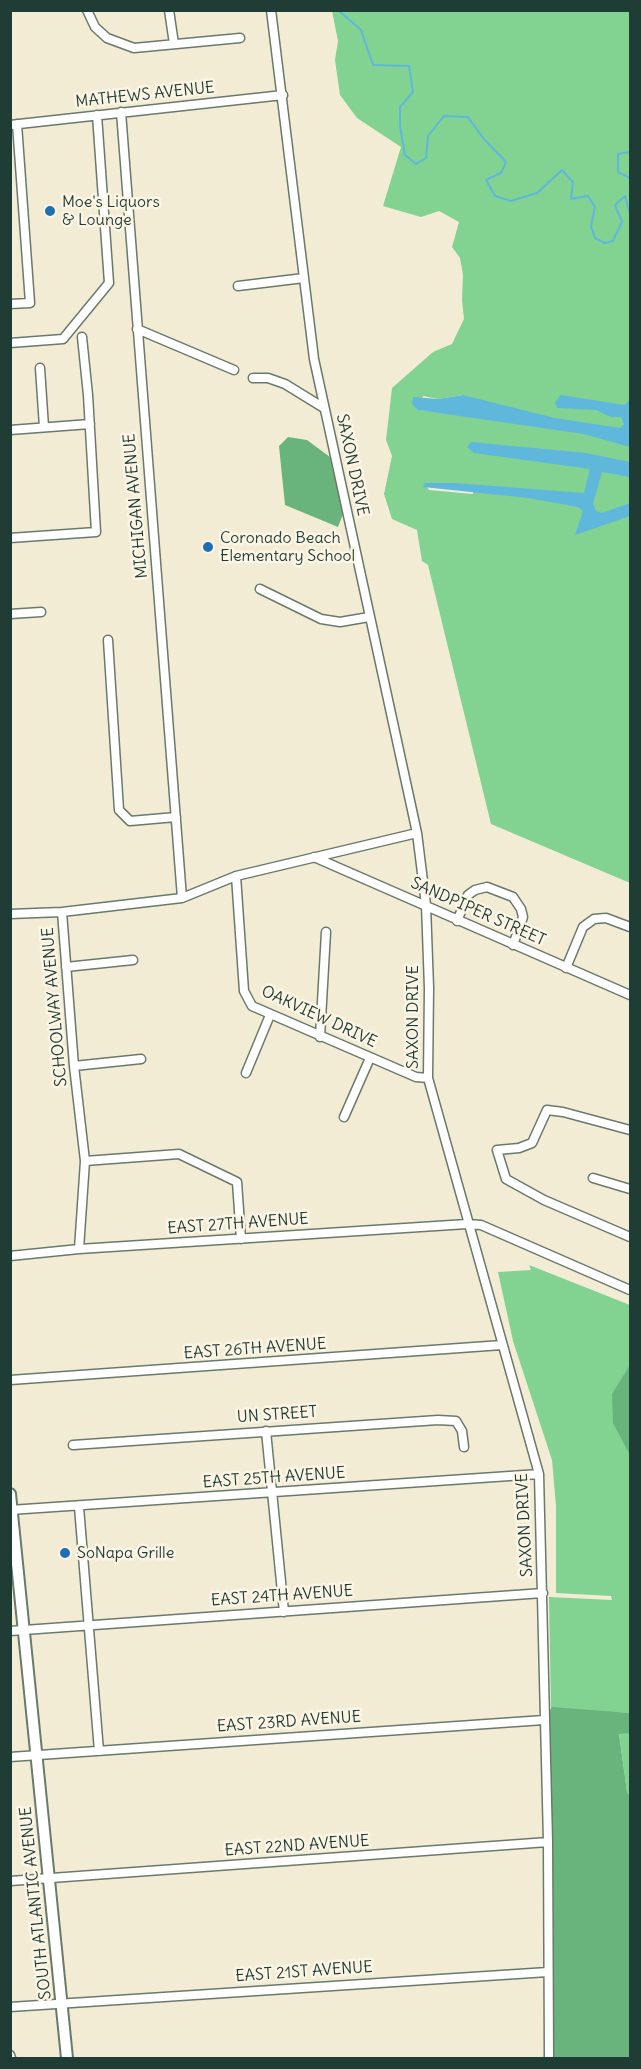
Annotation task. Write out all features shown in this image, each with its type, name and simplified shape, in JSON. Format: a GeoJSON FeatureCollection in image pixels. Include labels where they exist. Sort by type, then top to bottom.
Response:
{"type":"FeatureCollection","features":[{"type":"Feature","properties":{"kind":"main road","name":"SOUTH ATLANTIC AVENUE"},"geometry":{"type":"LineString","coordinates":[[10,1494],[67,2058]]}},
{"type":"Feature","properties":{"kind":"street"},"geometry":{"type":"LineString","coordinates":[[87,10],[95,27],[107,38],[134,48],[240,38]]}},
{"type":"Feature","properties":{"kind":"street"},"geometry":{"type":"LineString","coordinates":[[169,10],[174,44]]}},
{"type":"Feature","properties":{"kind":"street","name":"SAXON DRIVE"},"geometry":{"type":"LineString","coordinates":[[271,10],[314,359],[417,833],[426,905],[428,1078],[467,1224],[539,1474],[548,1842],[549,2058]]}},
{"type":"Feature","properties":{"kind":"street","name":"MATHEWS AVENUE"},"geometry":{"type":"LineString","coordinates":[[14,125],[283,95]]}},
{"type":"Feature","properties":{"kind":"street","name":"MICHIGAN AVENUE"},"geometry":{"type":"LineString","coordinates":[[121,112],[182,898]]}},
{"type":"Feature","properties":{"kind":"street"},"geometry":{"type":"LineString","coordinates":[[10,343],[63,339],[109,283],[97,115]]}},
{"type":"Feature","properties":{"kind":"street"},"geometry":{"type":"LineString","coordinates":[[10,304],[30,303],[14,125]]}},
{"type":"Feature","properties":{"kind":"street"},"geometry":{"type":"LineString","coordinates":[[238,286],[304,278]]}},
{"type":"Feature","properties":{"kind":"street"},"geometry":{"type":"LineString","coordinates":[[137,329],[234,370]]}},
{"type":"Feature","properties":{"kind":"street"},"geometry":{"type":"LineString","coordinates":[[10,538],[96,532],[82,337]]}},
{"type":"Feature","properties":{"kind":"street"},"geometry":{"type":"LineString","coordinates":[[40,368],[44,427]]}},
{"type":"Feature","properties":{"kind":"street"},"geometry":{"type":"LineString","coordinates":[[253,378],[268,378],[285,384],[324,408]]}},
{"type":"Feature","properties":{"kind":"street"},"geometry":{"type":"LineString","coordinates":[[10,430],[90,424]]}},
{"type":"Feature","properties":{"kind":"street"},"geometry":{"type":"LineString","coordinates":[[260,589],[321,619],[340,622],[369,617]]}},
{"type":"Feature","properties":{"kind":"street"},"geometry":{"type":"LineString","coordinates":[[10,614],[41,612]]}},
{"type":"Feature","properties":{"kind":"street"},"geometry":{"type":"LineString","coordinates":[[108,640],[119,810],[130,821],[176,817]]}},
{"type":"Feature","properties":{"kind":"street","name":"SCHOOLWAY AVENUE"},"geometry":{"type":"LineString","coordinates":[[79,1249],[85,1161],[74,1066],[62,912],[182,898],[236,876],[417,833]]}},
{"type":"Feature","properties":{"kind":"street","name":"SANDPIPER STREET"},"geometry":{"type":"LineString","coordinates":[[314,857],[630,995]]}},
{"type":"Feature","properties":{"kind":"street","name":"OAKVIEW DRIVE"},"geometry":{"type":"LineString","coordinates":[[236,876],[244,991],[252,1006],[416,1077],[428,1078]]}},
{"type":"Feature","properties":{"kind":"street"},"geometry":{"type":"LineString","coordinates":[[457,921],[468,895],[475,890],[487,887],[513,897],[523,917],[513,945]]}},
{"type":"Feature","properties":{"kind":"street"},"geometry":{"type":"LineString","coordinates":[[10,914],[62,912]]}},
{"type":"Feature","properties":{"kind":"street"},"geometry":{"type":"LineString","coordinates":[[566,968],[584,927],[594,919],[606,918],[630,927]]}},
{"type":"Feature","properties":{"kind":"street"},"geometry":{"type":"LineString","coordinates":[[320,1037],[326,932]]}},
{"type":"Feature","properties":{"kind":"street"},"geometry":{"type":"LineString","coordinates":[[66,967],[133,960]]}},
{"type":"Feature","properties":{"kind":"street"},"geometry":{"type":"LineString","coordinates":[[246,1073],[270,1015]]}},
{"type":"Feature","properties":{"kind":"street"},"geometry":{"type":"LineString","coordinates":[[344,1117],[370,1058]]}},
{"type":"Feature","properties":{"kind":"street"},"geometry":{"type":"LineString","coordinates":[[74,1066],[141,1059]]}},
{"type":"Feature","properties":{"kind":"street"},"geometry":{"type":"LineString","coordinates":[[630,1130],[563,1112],[547,1110],[532,1143],[519,1148],[497,1150],[506,1179],[544,1200],[630,1237]]}},
{"type":"Feature","properties":{"kind":"street"},"geometry":{"type":"LineString","coordinates":[[85,1161],[179,1154],[237,1182],[241,1239]]}},
{"type":"Feature","properties":{"kind":"street"},"geometry":{"type":"LineString","coordinates":[[593,1178],[630,1189]]}},
{"type":"Feature","properties":{"kind":"street","name":"EAST 27TH AVENUE"},"geometry":{"type":"LineString","coordinates":[[10,1256],[79,1249],[467,1224],[481,1225],[630,1290]]}},
{"type":"Feature","properties":{"kind":"street","name":"EAST 26TH AVENUE"},"geometry":{"type":"LineString","coordinates":[[10,1380],[502,1345]]}},
{"type":"Feature","properties":{"kind":"street","name":"UN STREET"},"geometry":{"type":"LineString","coordinates":[[73,1445],[438,1420],[456,1421],[462,1431],[464,1447]]}},
{"type":"Feature","properties":{"kind":"street"},"geometry":{"type":"LineString","coordinates":[[266,1431],[284,1612]]}},
{"type":"Feature","properties":{"kind":"street","name":"EAST 25TH AVENUE"},"geometry":{"type":"LineString","coordinates":[[11,1510],[539,1474]]}},
{"type":"Feature","properties":{"kind":"street"},"geometry":{"type":"LineString","coordinates":[[79,1507],[99,1750]]}},
{"type":"Feature","properties":{"kind":"street","name":"EAST 24TH AVENUE"},"geometry":{"type":"LineString","coordinates":[[10,1631],[90,1623],[284,1612],[543,1593]]}},
{"type":"Feature","properties":{"kind":"street","name":"EAST 23RD AVENUE"},"geometry":{"type":"LineString","coordinates":[[10,1757],[544,1719]]}},
{"type":"Feature","properties":{"kind":"street","name":"EAST 22ND AVENUE"},"geometry":{"type":"LineString","coordinates":[[10,1881],[548,1842]]}},
{"type":"Feature","properties":{"kind":"street","name":"EAST 21ST AVENUE"},"geometry":{"type":"LineString","coordinates":[[10,2007],[548,1972]]}},
{"type":"Feature","properties":{"kind":"green space"},"geometry":{"type":"Polygon","coordinates":[[[332,11],[630,11],[630,883],[491,824],[428,565],[422,561],[417,530],[392,519],[384,494],[392,456],[386,440],[392,388],[433,352],[452,344],[464,319],[463,275],[460,258],[452,247],[459,222],[439,211],[421,217],[383,206],[401,147],[357,118],[340,95],[335,60],[338,41],[332,11]],[[463,395],[438,399],[423,396],[419,410],[442,413],[463,395]],[[425,483],[429,490],[473,494],[473,485],[425,483]]]}},
{"type":"Feature","properties":{"kind":"green space"},"geometry":{"type":"Polygon","coordinates":[[[288,437],[307,440],[330,457],[343,514],[338,527],[285,505],[279,446],[288,437]]]}},
{"type":"Feature","properties":{"kind":"green space"},"geometry":{"type":"Polygon","coordinates":[[[529,1265],[630,1305],[630,1713],[551,1709],[549,1597],[612,1600],[611,1596],[556,1593],[556,1506],[552,1460],[513,1341],[498,1272],[531,1270],[529,1265]]]}},
{"type":"Feature","properties":{"kind":"green space"},"geometry":{"type":"Polygon","coordinates":[[[630,1365],[630,1455],[613,1423],[612,1394],[630,1365]]]}},
{"type":"Feature","properties":{"kind":"green space"},"geometry":{"type":"Polygon","coordinates":[[[552,1707],[630,1713],[630,1733],[619,1734],[627,1792],[630,1796],[630,2058],[549,2058],[544,1720],[552,1707]]]}},
{"type":"Feature","properties":{"kind":"green space"},"geometry":{"type":"Polygon","coordinates":[[[619,1733],[630,1733],[630,1796],[627,1792],[619,1733]]]}},
{"type":"Feature","properties":{"kind":"water"},"geometry":{"type":"Polygon","coordinates":[[[463,395],[555,418],[620,428],[624,424],[621,417],[611,417],[596,410],[557,408],[555,402],[561,395],[625,405],[630,399],[630,447],[584,434],[418,410],[412,404],[413,397],[438,399],[463,395]]]}},
{"type":"Feature","properties":{"kind":"water"},"geometry":{"type":"Polygon","coordinates":[[[471,442],[586,453],[630,462],[630,477],[602,472],[593,504],[596,511],[602,513],[630,503],[630,516],[575,535],[583,511],[578,507],[528,498],[423,487],[425,483],[455,483],[584,493],[590,469],[474,453],[467,447],[471,442]]]}},
{"type":"Feature","properties":{"kind":"waterway"},"geometry":{"type":"LineString","coordinates":[[338,10],[361,30],[373,65],[409,66],[413,92],[400,107],[400,126],[405,155],[416,164],[426,158],[428,136],[444,116],[468,117],[483,138],[506,162],[501,173],[486,180],[495,196],[511,201],[537,193],[562,170],[573,182],[571,199],[588,196],[595,207],[591,226],[595,238],[605,243],[613,241],[622,222],[615,205],[625,196],[630,214]]}},
{"type":"Feature","properties":{"kind":"waterway"},"geometry":{"type":"LineString","coordinates":[[630,152],[618,154],[618,172],[630,178]]}},
{"type":"Feature","properties":{"kind":"place","name":"Moe's Liquors & Lounge"},"geometry":{"type":"Point","coordinates":[50,211]}},
{"type":"Feature","properties":{"kind":"place","name":"Coronado Beach Elementary School"},"geometry":{"type":"Point","coordinates":[208,547]}},
{"type":"Feature","properties":{"kind":"place","name":"SoNapa Grille"},"geometry":{"type":"Point","coordinates":[65,1553]}}]}
